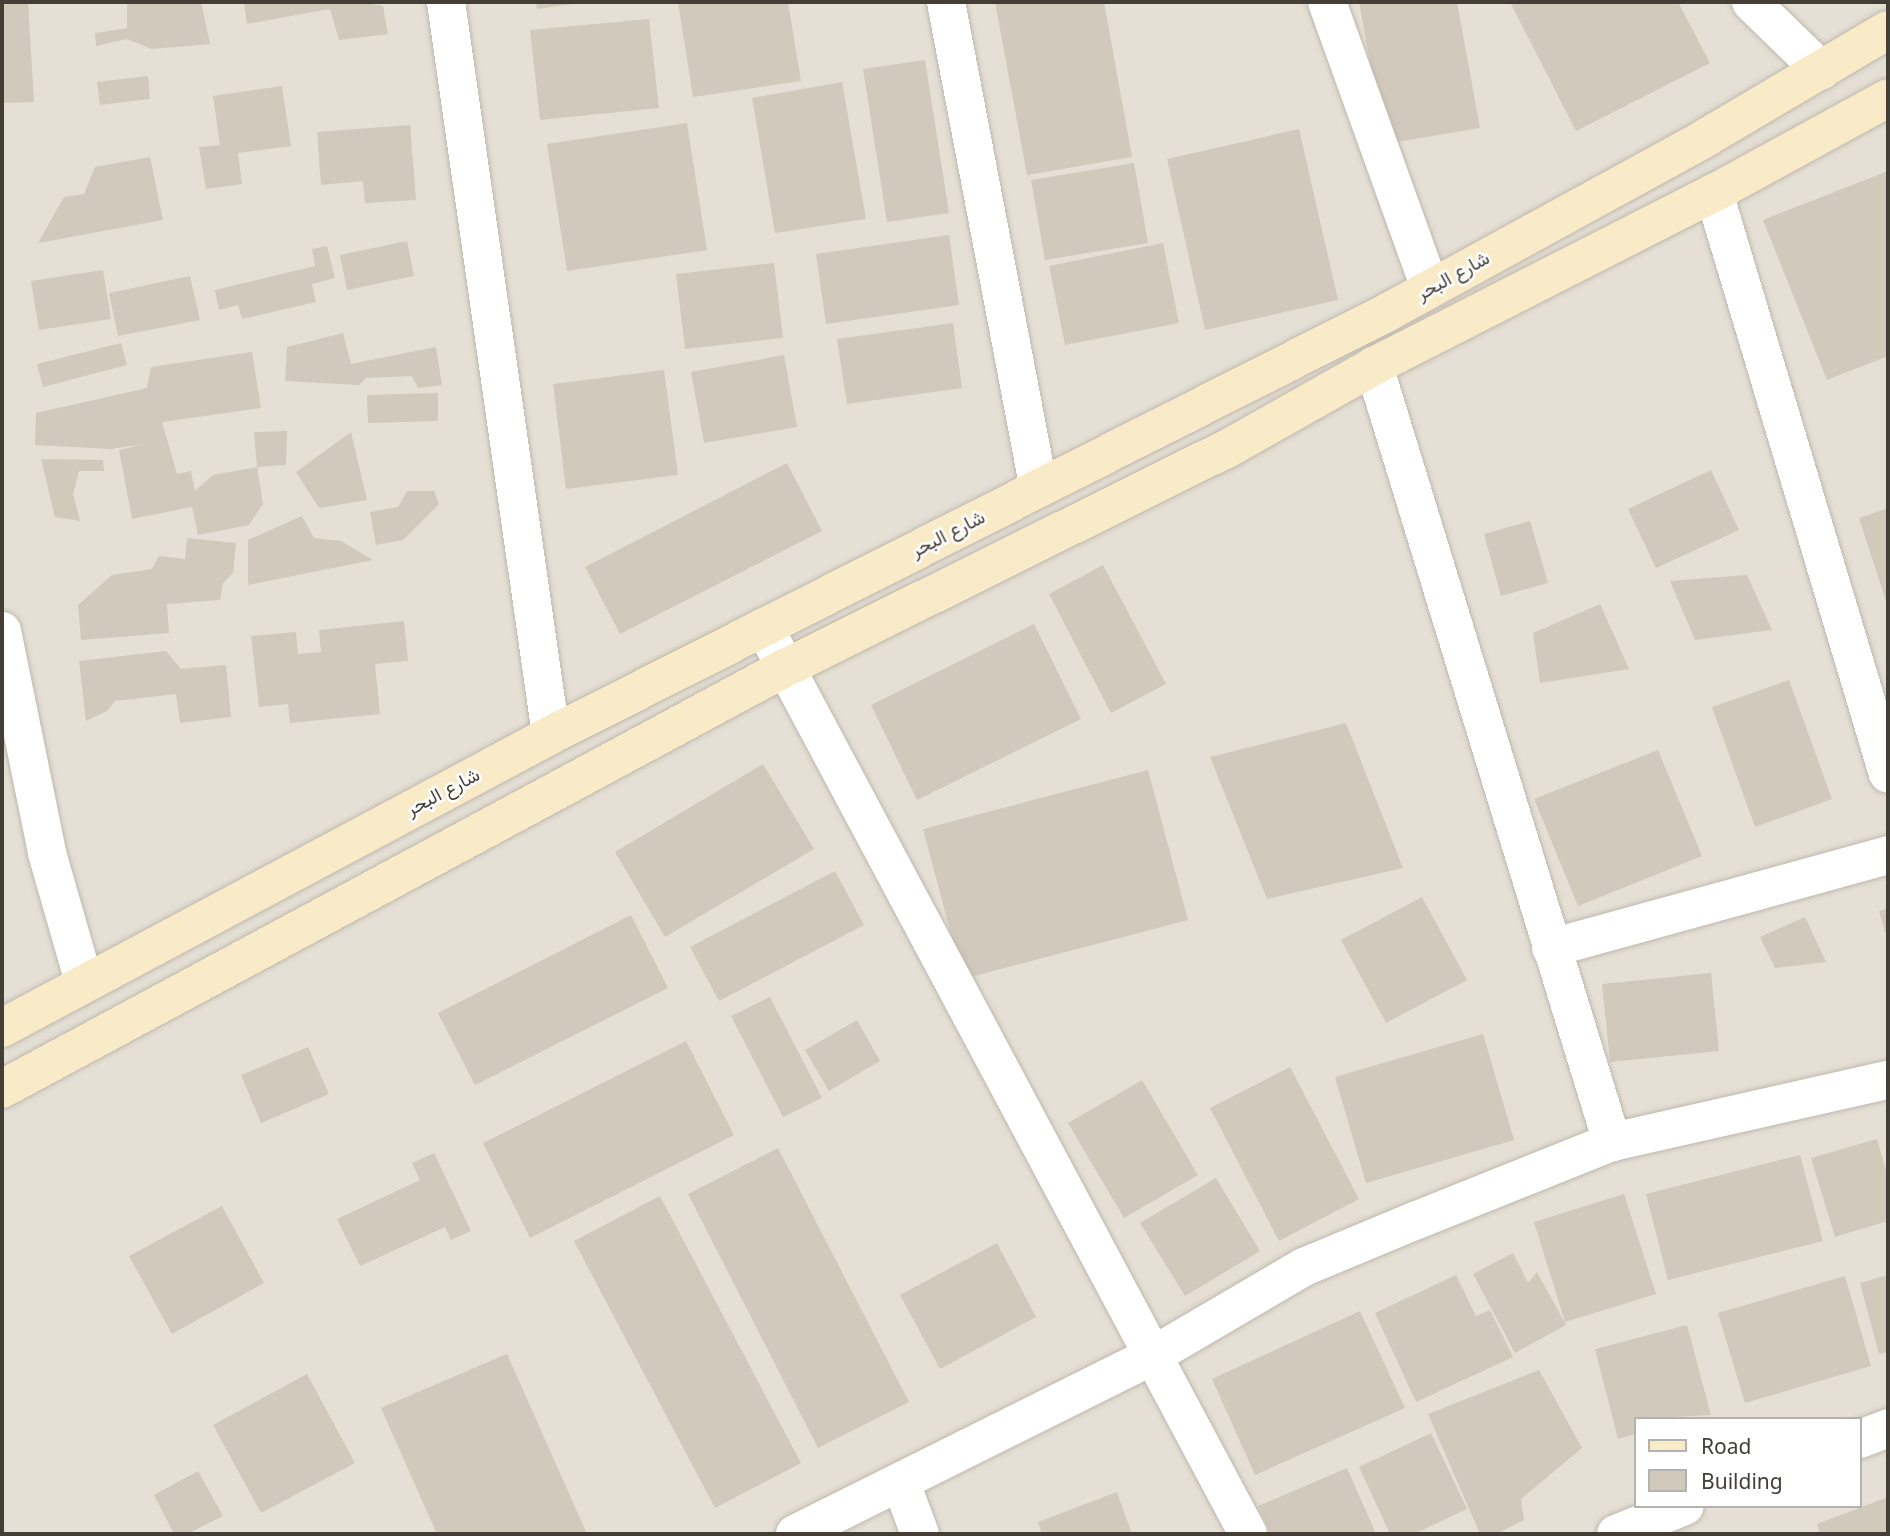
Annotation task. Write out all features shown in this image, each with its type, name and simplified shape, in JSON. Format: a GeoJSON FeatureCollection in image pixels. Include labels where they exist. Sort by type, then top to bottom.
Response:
{"type":"FeatureCollection","features":[{"type":"Feature","properties":{"kind":"street"},"geometry":{"type":"LineString","coordinates":[[446,2],[551,735]]}},
{"type":"Feature","properties":{"kind":"street"},"geometry":{"type":"LineString","coordinates":[[946,2],[1039,488]]}},
{"type":"Feature","properties":{"kind":"street"},"geometry":{"type":"LineString","coordinates":[[1327,2],[1430,288]]}},
{"type":"Feature","properties":{"kind":"street"},"geometry":{"type":"LineString","coordinates":[[1751,2],[1821,69]]}},
{"type":"Feature","properties":{"kind":"street","name":"شارع البحر"},"geometry":{"type":"LineString","coordinates":[[2,1028],[551,735],[1430,288],[1888,30]]}},
{"type":"Feature","properties":{"kind":"street"},"geometry":{"type":"LineString","coordinates":[[2,1089],[785,668],[1225,450],[1374,366],[1714,193],[1888,98]]}},
{"type":"Feature","properties":{"kind":"street"},"geometry":{"type":"LineString","coordinates":[[1714,193],[1888,774]]}},
{"type":"Feature","properties":{"kind":"street"},"geometry":{"type":"LineString","coordinates":[[1374,366],[1612,1142]]}},
{"type":"Feature","properties":{"kind":"street"},"geometry":{"type":"LineString","coordinates":[[764,627],[1248,1534]]}},
{"type":"Feature","properties":{"kind":"street"},"geometry":{"type":"LineString","coordinates":[[2,631],[47,853],[84,982]]}},
{"type":"Feature","properties":{"kind":"street"},"geometry":{"type":"LineString","coordinates":[[1551,948],[1888,855]]}},
{"type":"Feature","properties":{"kind":"street"},"geometry":{"type":"LineString","coordinates":[[795,1534],[1152,1356],[1304,1267],[1612,1142],[1888,1080]]}},
{"type":"Feature","properties":{"kind":"street"},"geometry":{"type":"LineString","coordinates":[[1862,1438],[1888,1428]]}},
{"type":"Feature","properties":{"kind":"street"},"geometry":{"type":"LineString","coordinates":[[901,1483],[920,1534]]}},
{"type":"Feature","properties":{"kind":"street"},"geometry":{"type":"LineString","coordinates":[[1616,1534],[1680,1508]]}},
{"type":"Feature","properties":{"kind":"shaded area"},"geometry":{"type":"Polygon","coordinates":[[[2,2],[1888,2],[1888,1534],[2,1534],[2,2]]]}},
{"type":"Feature","properties":{"kind":"building"},"geometry":{"type":"Polygon","coordinates":[[[12,2],[28,2],[34,102],[2,103],[2,6],[12,2]]]}},
{"type":"Feature","properties":{"kind":"building"},"geometry":{"type":"Polygon","coordinates":[[[127,2],[201,2],[210,44],[152,49],[127,39],[96,46],[95,33],[127,28],[127,2]]]}},
{"type":"Feature","properties":{"kind":"building"},"geometry":{"type":"Polygon","coordinates":[[[244,2],[360,2],[383,6],[388,34],[339,40],[330,9],[247,24],[244,2]]]}},
{"type":"Feature","properties":{"kind":"building"},"geometry":{"type":"Polygon","coordinates":[[[536,2],[578,2],[579,3],[537,9],[536,2]]]}},
{"type":"Feature","properties":{"kind":"building"},"geometry":{"type":"Polygon","coordinates":[[[678,2],[788,2],[801,81],[693,97],[678,2]]]}},
{"type":"Feature","properties":{"kind":"building"},"geometry":{"type":"Polygon","coordinates":[[[995,2],[1104,2],[1132,157],[1027,175],[995,2]]]}},
{"type":"Feature","properties":{"kind":"building"},"geometry":{"type":"Polygon","coordinates":[[[1359,2],[1457,2],[1480,128],[1385,144],[1359,2]]]}},
{"type":"Feature","properties":{"kind":"building"},"geometry":{"type":"Polygon","coordinates":[[[1510,2],[1678,2],[1710,63],[1576,131],[1510,2]]]}},
{"type":"Feature","properties":{"kind":"building"},"geometry":{"type":"Polygon","coordinates":[[[649,19],[659,108],[540,120],[530,30],[649,19]]]}},
{"type":"Feature","properties":{"kind":"building"},"geometry":{"type":"Polygon","coordinates":[[[925,60],[949,213],[887,222],[863,69],[925,60]]]}},
{"type":"Feature","properties":{"kind":"building"},"geometry":{"type":"Polygon","coordinates":[[[148,76],[150,99],[100,105],[97,82],[148,76]]]}},
{"type":"Feature","properties":{"kind":"building"},"geometry":{"type":"Polygon","coordinates":[[[842,82],[866,219],[775,233],[752,98],[842,82]]]}},
{"type":"Feature","properties":{"kind":"building"},"geometry":{"type":"Polygon","coordinates":[[[282,86],[291,146],[238,153],[242,184],[206,189],[199,147],[220,145],[213,96],[282,86]]]}},
{"type":"Feature","properties":{"kind":"building"},"geometry":{"type":"Polygon","coordinates":[[[687,123],[707,250],[567,271],[547,144],[687,123]]]}},
{"type":"Feature","properties":{"kind":"building"},"geometry":{"type":"Polygon","coordinates":[[[410,125],[416,200],[365,203],[363,181],[321,185],[317,132],[410,125]]]}},
{"type":"Feature","properties":{"kind":"building"},"geometry":{"type":"Polygon","coordinates":[[[1299,129],[1338,300],[1205,330],[1167,159],[1299,129]]]}},
{"type":"Feature","properties":{"kind":"building"},"geometry":{"type":"Polygon","coordinates":[[[150,157],[163,220],[38,243],[64,197],[84,194],[95,167],[150,157]]]}},
{"type":"Feature","properties":{"kind":"building"},"geometry":{"type":"Polygon","coordinates":[[[1134,163],[1148,243],[1045,260],[1031,180],[1134,163]]]}},
{"type":"Feature","properties":{"kind":"building"},"geometry":{"type":"Polygon","coordinates":[[[1888,171],[1888,356],[1827,380],[1763,220],[1888,171]]]}},
{"type":"Feature","properties":{"kind":"building"},"geometry":{"type":"Polygon","coordinates":[[[949,235],[959,305],[826,324],[816,254],[949,235]]]}},
{"type":"Feature","properties":{"kind":"building"},"geometry":{"type":"Polygon","coordinates":[[[407,241],[414,276],[347,290],[340,255],[407,241]]]}},
{"type":"Feature","properties":{"kind":"building"},"geometry":{"type":"Polygon","coordinates":[[[1163,243],[1179,323],[1065,345],[1049,266],[1163,243]]]}},
{"type":"Feature","properties":{"kind":"building"},"geometry":{"type":"Polygon","coordinates":[[[327,246],[335,278],[312,284],[316,302],[242,319],[238,305],[219,310],[215,290],[315,266],[312,249],[327,246]]]}},
{"type":"Feature","properties":{"kind":"building"},"geometry":{"type":"Polygon","coordinates":[[[774,263],[783,338],[685,349],[676,274],[774,263]]]}},
{"type":"Feature","properties":{"kind":"building"},"geometry":{"type":"Polygon","coordinates":[[[103,270],[111,319],[39,330],[31,281],[103,270]]]}},
{"type":"Feature","properties":{"kind":"building"},"geometry":{"type":"Polygon","coordinates":[[[190,276],[200,320],[118,336],[109,293],[190,276]]]}},
{"type":"Feature","properties":{"kind":"building"},"geometry":{"type":"Polygon","coordinates":[[[953,323],[962,388],[847,404],[837,339],[953,323]]]}},
{"type":"Feature","properties":{"kind":"building"},"geometry":{"type":"Polygon","coordinates":[[[343,333],[351,364],[436,347],[442,385],[418,388],[412,376],[366,378],[359,385],[285,381],[287,347],[343,333]]]}},
{"type":"Feature","properties":{"kind":"building"},"geometry":{"type":"Polygon","coordinates":[[[121,343],[127,365],[43,387],[37,364],[121,343]]]}},
{"type":"Feature","properties":{"kind":"building"},"geometry":{"type":"Polygon","coordinates":[[[252,352],[261,408],[162,422],[177,474],[191,471],[195,491],[213,475],[257,467],[263,504],[249,525],[198,535],[192,507],[132,519],[119,450],[145,444],[111,449],[35,445],[36,413],[147,388],[151,367],[252,352]]]}},
{"type":"Feature","properties":{"kind":"building"},"geometry":{"type":"Polygon","coordinates":[[[784,355],[797,427],[704,443],[691,372],[784,355]]]}},
{"type":"Feature","properties":{"kind":"building"},"geometry":{"type":"Polygon","coordinates":[[[664,370],[678,475],[566,489],[553,384],[664,370]]]}},
{"type":"Feature","properties":{"kind":"building"},"geometry":{"type":"Polygon","coordinates":[[[438,393],[438,421],[368,423],[367,395],[438,393]]]}},
{"type":"Feature","properties":{"kind":"building"},"geometry":{"type":"Polygon","coordinates":[[[287,431],[286,465],[257,467],[254,432],[287,431]]]}},
{"type":"Feature","properties":{"kind":"building"},"geometry":{"type":"Polygon","coordinates":[[[351,432],[367,500],[319,508],[296,472],[351,432]]]}},
{"type":"Feature","properties":{"kind":"building"},"geometry":{"type":"Polygon","coordinates":[[[41,459],[103,460],[104,471],[79,471],[73,494],[80,521],[55,517],[41,459]]]}},
{"type":"Feature","properties":{"kind":"building"},"geometry":{"type":"Polygon","coordinates":[[[787,463],[822,531],[620,634],[585,567],[787,463]]]}},
{"type":"Feature","properties":{"kind":"building"},"geometry":{"type":"Polygon","coordinates":[[[1711,470],[1739,530],[1656,568],[1628,509],[1711,470]]]}},
{"type":"Feature","properties":{"kind":"building"},"geometry":{"type":"Polygon","coordinates":[[[407,491],[434,491],[439,504],[403,540],[376,545],[370,512],[398,507],[407,491]]]}},
{"type":"Feature","properties":{"kind":"building"},"geometry":{"type":"Polygon","coordinates":[[[1888,508],[1888,607],[1859,518],[1888,508]]]}},
{"type":"Feature","properties":{"kind":"building"},"geometry":{"type":"Polygon","coordinates":[[[302,516],[314,538],[341,541],[373,560],[248,585],[248,540],[302,516]]]}},
{"type":"Feature","properties":{"kind":"building"},"geometry":{"type":"Polygon","coordinates":[[[1530,521],[1548,583],[1501,596],[1484,534],[1530,521]]]}},
{"type":"Feature","properties":{"kind":"building"},"geometry":{"type":"Polygon","coordinates":[[[187,538],[236,543],[233,573],[223,583],[220,600],[167,604],[169,633],[81,640],[78,605],[112,575],[152,569],[159,556],[185,559],[187,538]]]}},
{"type":"Feature","properties":{"kind":"building"},"geometry":{"type":"Polygon","coordinates":[[[1103,565],[1166,684],[1111,713],[1049,594],[1103,565]]]}},
{"type":"Feature","properties":{"kind":"building"},"geometry":{"type":"Polygon","coordinates":[[[1747,575],[1772,630],[1695,640],[1670,581],[1747,575]]]}},
{"type":"Feature","properties":{"kind":"building"},"geometry":{"type":"Polygon","coordinates":[[[1600,604],[1629,669],[1540,683],[1533,633],[1600,604]]]}},
{"type":"Feature","properties":{"kind":"building"},"geometry":{"type":"Polygon","coordinates":[[[404,621],[408,661],[375,664],[380,714],[290,723],[288,704],[259,707],[251,636],[296,632],[298,654],[321,652],[319,630],[404,621]]]}},
{"type":"Feature","properties":{"kind":"building"},"geometry":{"type":"Polygon","coordinates":[[[1034,624],[1081,719],[917,800],[871,705],[1034,624]]]}},
{"type":"Feature","properties":{"kind":"building"},"geometry":{"type":"Polygon","coordinates":[[[166,651],[181,669],[226,665],[231,717],[180,723],[176,694],[115,701],[107,711],[86,721],[79,661],[166,651]]]}},
{"type":"Feature","properties":{"kind":"building"},"geometry":{"type":"Polygon","coordinates":[[[1789,680],[1832,799],[1755,827],[1712,707],[1789,680]]]}},
{"type":"Feature","properties":{"kind":"building"},"geometry":{"type":"Polygon","coordinates":[[[1346,723],[1403,868],[1267,899],[1210,757],[1346,723]]]}},
{"type":"Feature","properties":{"kind":"building"},"geometry":{"type":"Polygon","coordinates":[[[1658,750],[1702,856],[1578,906],[1534,799],[1658,750]]]}},
{"type":"Feature","properties":{"kind":"building"},"geometry":{"type":"Polygon","coordinates":[[[763,764],[814,849],[665,937],[615,852],[763,764]]]}},
{"type":"Feature","properties":{"kind":"building"},"geometry":{"type":"Polygon","coordinates":[[[1148,770],[1188,920],[963,979],[923,829],[1148,770]]]}},
{"type":"Feature","properties":{"kind":"building"},"geometry":{"type":"Polygon","coordinates":[[[835,871],[864,925],[719,1001],[690,947],[835,871]]]}},
{"type":"Feature","properties":{"kind":"building"},"geometry":{"type":"Polygon","coordinates":[[[1422,897],[1467,980],[1386,1023],[1341,940],[1422,897]]]}},
{"type":"Feature","properties":{"kind":"building"},"geometry":{"type":"Polygon","coordinates":[[[1888,908],[1888,932],[1885,932],[1879,911],[1888,908]]]}},
{"type":"Feature","properties":{"kind":"building"},"geometry":{"type":"Polygon","coordinates":[[[631,915],[668,988],[475,1085],[438,1013],[631,915]]]}},
{"type":"Feature","properties":{"kind":"building"},"geometry":{"type":"Polygon","coordinates":[[[1805,917],[1826,962],[1775,968],[1760,937],[1805,917]]]}},
{"type":"Feature","properties":{"kind":"building"},"geometry":{"type":"Polygon","coordinates":[[[1711,973],[1719,1051],[1610,1062],[1602,984],[1711,973]]]}},
{"type":"Feature","properties":{"kind":"building"},"geometry":{"type":"Polygon","coordinates":[[[770,997],[822,1098],[783,1117],[731,1016],[770,997]]]}},
{"type":"Feature","properties":{"kind":"building"},"geometry":{"type":"Polygon","coordinates":[[[857,1020],[880,1061],[829,1091],[805,1050],[857,1020]]]}},
{"type":"Feature","properties":{"kind":"building"},"geometry":{"type":"Polygon","coordinates":[[[1483,1034],[1514,1140],[1366,1183],[1335,1077],[1483,1034]]]}},
{"type":"Feature","properties":{"kind":"building"},"geometry":{"type":"Polygon","coordinates":[[[686,1041],[734,1135],[530,1238],[483,1143],[686,1041]]]}},
{"type":"Feature","properties":{"kind":"building"},"geometry":{"type":"Polygon","coordinates":[[[308,1047],[329,1094],[261,1123],[241,1075],[308,1047]]]}},
{"type":"Feature","properties":{"kind":"building"},"geometry":{"type":"Polygon","coordinates":[[[1290,1067],[1359,1199],[1279,1241],[1210,1108],[1290,1067]]]}},
{"type":"Feature","properties":{"kind":"building"},"geometry":{"type":"Polygon","coordinates":[[[1142,1080],[1198,1175],[1124,1218],[1068,1123],[1142,1080]]]}},
{"type":"Feature","properties":{"kind":"building"},"geometry":{"type":"Polygon","coordinates":[[[1877,1139],[1888,1177],[1888,1221],[1835,1237],[1811,1158],[1877,1139]]]}},
{"type":"Feature","properties":{"kind":"building"},"geometry":{"type":"Polygon","coordinates":[[[778,1148],[909,1402],[818,1448],[688,1194],[778,1148]]]}},
{"type":"Feature","properties":{"kind":"building"},"geometry":{"type":"Polygon","coordinates":[[[434,1153],[471,1231],[451,1240],[445,1227],[360,1266],[337,1219],[420,1180],[412,1163],[434,1153]]]}},
{"type":"Feature","properties":{"kind":"building"},"geometry":{"type":"Polygon","coordinates":[[[1800,1155],[1823,1241],[1668,1280],[1646,1194],[1800,1155]]]}},
{"type":"Feature","properties":{"kind":"building"},"geometry":{"type":"Polygon","coordinates":[[[1216,1178],[1260,1251],[1185,1296],[1140,1223],[1216,1178]]]}},
{"type":"Feature","properties":{"kind":"building"},"geometry":{"type":"Polygon","coordinates":[[[1624,1194],[1656,1294],[1565,1322],[1534,1222],[1624,1194]]]}},
{"type":"Feature","properties":{"kind":"building"},"geometry":{"type":"Polygon","coordinates":[[[660,1196],[801,1463],[715,1508],[574,1241],[660,1196]]]}},
{"type":"Feature","properties":{"kind":"building"},"geometry":{"type":"Polygon","coordinates":[[[222,1206],[264,1283],[172,1334],[129,1256],[222,1206]]]}},
{"type":"Feature","properties":{"kind":"building"},"geometry":{"type":"Polygon","coordinates":[[[997,1243],[1036,1317],[940,1369],[900,1295],[997,1243]]]}},
{"type":"Feature","properties":{"kind":"building"},"geometry":{"type":"Polygon","coordinates":[[[1513,1253],[1528,1283],[1537,1272],[1566,1325],[1515,1353],[1473,1274],[1513,1253]]]}},
{"type":"Feature","properties":{"kind":"building"},"geometry":{"type":"Polygon","coordinates":[[[1456,1275],[1476,1316],[1490,1310],[1513,1357],[1416,1402],[1375,1313],[1456,1275]]]}},
{"type":"Feature","properties":{"kind":"building"},"geometry":{"type":"Polygon","coordinates":[[[1888,1275],[1888,1352],[1879,1354],[1860,1283],[1888,1275]]]}},
{"type":"Feature","properties":{"kind":"building"},"geometry":{"type":"Polygon","coordinates":[[[1845,1276],[1871,1366],[1745,1403],[1718,1313],[1845,1276]]]}},
{"type":"Feature","properties":{"kind":"building"},"geometry":{"type":"Polygon","coordinates":[[[1360,1311],[1405,1408],[1255,1475],[1212,1379],[1360,1311]]]}},
{"type":"Feature","properties":{"kind":"building"},"geometry":{"type":"Polygon","coordinates":[[[1687,1325],[1711,1415],[1634,1417],[1634,1435],[1618,1439],[1595,1349],[1687,1325]]]}},
{"type":"Feature","properties":{"kind":"building"},"geometry":{"type":"Polygon","coordinates":[[[507,1354],[587,1534],[437,1534],[381,1408],[507,1354]]]}},
{"type":"Feature","properties":{"kind":"building"},"geometry":{"type":"Polygon","coordinates":[[[1539,1370],[1582,1448],[1521,1499],[1524,1520],[1496,1534],[1480,1534],[1428,1414],[1539,1370]]]}},
{"type":"Feature","properties":{"kind":"building"},"geometry":{"type":"Polygon","coordinates":[[[307,1374],[355,1463],[261,1513],[213,1425],[307,1374]]]}},
{"type":"Feature","properties":{"kind":"building"},"geometry":{"type":"Polygon","coordinates":[[[1431,1433],[1467,1509],[1414,1534],[1390,1534],[1359,1467],[1431,1433]]]}},
{"type":"Feature","properties":{"kind":"building"},"geometry":{"type":"Polygon","coordinates":[[[1347,1468],[1376,1534],[1271,1534],[1258,1506],[1347,1468]]]}},
{"type":"Feature","properties":{"kind":"building"},"geometry":{"type":"Polygon","coordinates":[[[198,1471],[223,1516],[187,1534],[174,1534],[154,1495],[198,1471]]]}},
{"type":"Feature","properties":{"kind":"building"},"geometry":{"type":"Polygon","coordinates":[[[1117,1492],[1132,1534],[1042,1534],[1038,1522],[1117,1492]]]}},
{"type":"Feature","properties":{"kind":"building"},"geometry":{"type":"Polygon","coordinates":[[[1888,1497],[1888,1534],[1820,1534],[1817,1524],[1888,1497]]]}}]}
